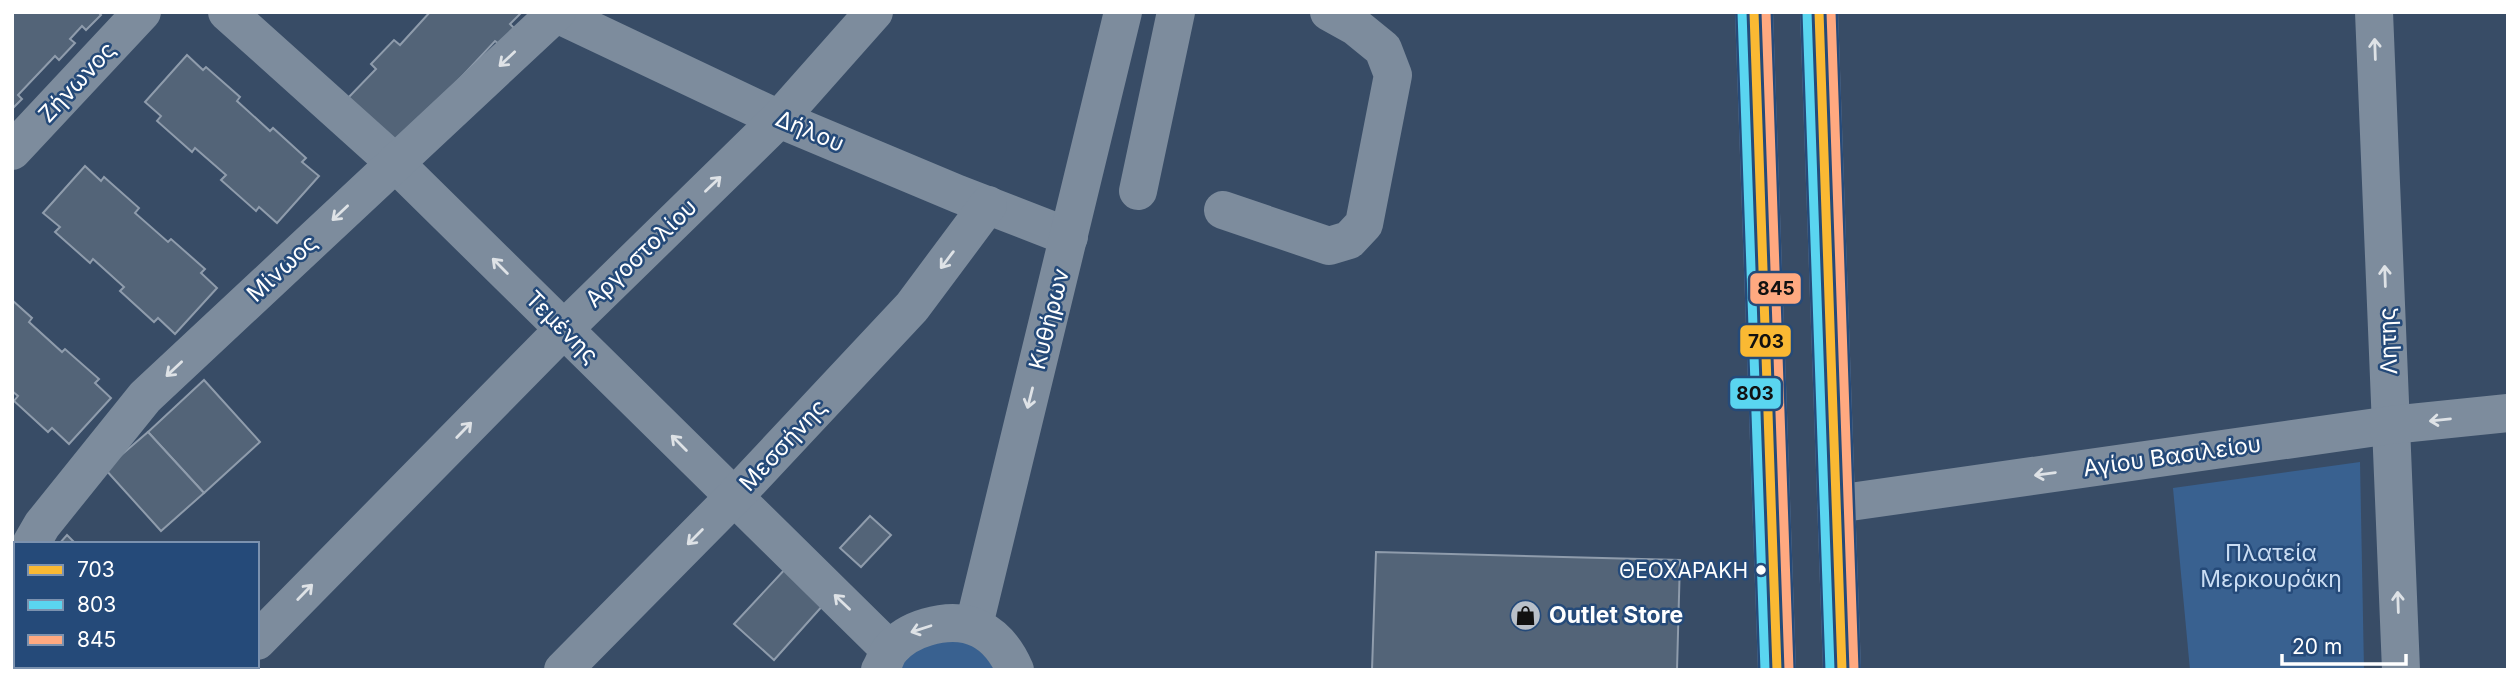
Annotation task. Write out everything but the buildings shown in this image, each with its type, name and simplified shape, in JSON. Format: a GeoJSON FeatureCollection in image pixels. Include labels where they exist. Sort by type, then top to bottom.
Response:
{"type":"FeatureCollection","features":[{"type":"Feature","properties":{"kind":"main road"},"geometry":{"type":"LineString","coordinates":[[1754,12],[1777,670]]}},
{"type":"Feature","properties":{"kind":"main road"},"geometry":{"type":"LineString","coordinates":[[1819,12],[1842,670]]}},
{"type":"Feature","properties":{"kind":"street","name":"Ζήνωνος"},"geometry":{"type":"LineString","coordinates":[[12,151],[142,12]]}},
{"type":"Feature","properties":{"kind":"street","name":"Τεμένης"},"geometry":{"type":"LineString","coordinates":[[227,12],[394,162],[564,329],[734,497],[885,660]]}},
{"type":"Feature","properties":{"kind":"street","name":"Αργοστολίου"},"geometry":{"type":"LineString","coordinates":[[259,639],[564,329],[779,119],[874,12]]}},
{"type":"Feature","properties":{"kind":"street","name":"Κυθήρων"},"geometry":{"type":"LineString","coordinates":[[974,625],[1123,12]]}},
{"type":"Feature","properties":{"kind":"street"},"geometry":{"type":"LineString","coordinates":[[1138,191],[1176,12]]}},
{"type":"Feature","properties":{"kind":"street"},"geometry":{"type":"LineString","coordinates":[[1223,211],[1329,246],[1349,240],[1363,224],[1393,75],[1383,49],[1356,27],[1329,12]]}},
{"type":"Feature","properties":{"kind":"street","name":"Λητης"},"geometry":{"type":"LineString","coordinates":[[2374,12],[2401,670]]}},
{"type":"Feature","properties":{"kind":"street","name":"Μίνωος"},"geometry":{"type":"LineString","coordinates":[[32,542],[42,525],[145,397],[556,13]]}},
{"type":"Feature","properties":{"kind":"street","name":"Δήλου"},"geometry":{"type":"LineString","coordinates":[[556,13],[779,119],[1069,236]]}},
{"type":"Feature","properties":{"kind":"street","name":"Μεσσήνης"},"geometry":{"type":"LineString","coordinates":[[563,670],[734,497],[912,307],[988,205]]}},
{"type":"Feature","properties":{"kind":"street","name":"Αγίου Βασιλείου"},"geometry":{"type":"LineString","coordinates":[[1836,504],[2391,425],[2508,413]]}},
{"type":"Feature","properties":{"kind":"street"},"geometry":{"type":"LineString","coordinates":[[885,660],[911,631],[946,621],[974,625],[993,636],[1008,653],[1015,670]]}},
{"type":"Feature","properties":{"kind":"green space","name":"Πλατεία Μερκουράκη"},"geometry":{"type":"Polygon","coordinates":[[[2360,462],[2364,670],[2190,670],[2173,488],[2360,462]]]}},
{"type":"Feature","properties":{"kind":"green space"},"geometry":{"type":"Polygon","coordinates":[[[966,639],[1001,670],[894,670],[926,640],[966,639]]]}},
{"type":"Feature","properties":{"kind":"transit line","name":"803"},"geometry":{"type":"LineString","coordinates":[[1742,12],[1765,670]]}},
{"type":"Feature","properties":{"kind":"transit line","name":"703"},"geometry":{"type":"LineString","coordinates":[[1754,12],[1777,670]]}},
{"type":"Feature","properties":{"kind":"transit line","name":"845"},"geometry":{"type":"LineString","coordinates":[[1766,12],[1789,670]]}},
{"type":"Feature","properties":{"kind":"transit line","name":"803"},"geometry":{"type":"LineString","coordinates":[[1807,12],[1830,670]]}},
{"type":"Feature","properties":{"kind":"transit line","name":"703"},"geometry":{"type":"LineString","coordinates":[[1819,12],[1842,670]]}},
{"type":"Feature","properties":{"kind":"transit line","name":"845"},"geometry":{"type":"LineString","coordinates":[[1831,12],[1854,670]]}},
{"type":"Feature","properties":{"kind":"place","name":"ΘΕΟΧΑΡΑΚΗ"},"geometry":{"type":"Point","coordinates":[1761,570]}},
{"type":"Feature","properties":{"kind":"place","name":"Outlet Store"},"geometry":{"type":"Point","coordinates":[1526,615]}}]}
